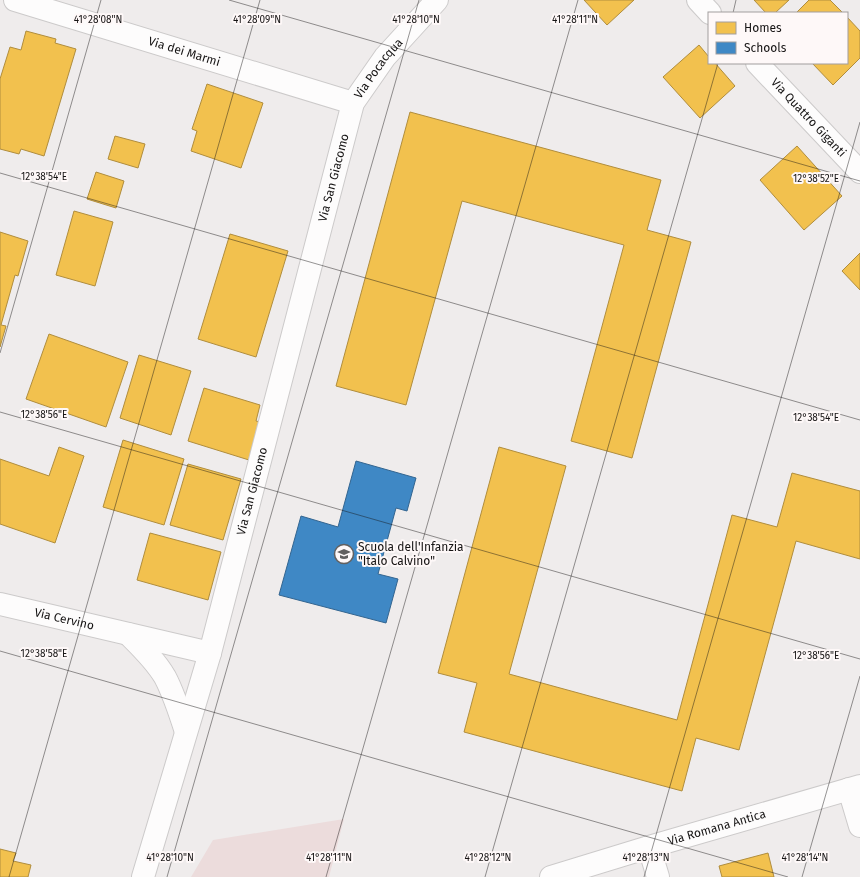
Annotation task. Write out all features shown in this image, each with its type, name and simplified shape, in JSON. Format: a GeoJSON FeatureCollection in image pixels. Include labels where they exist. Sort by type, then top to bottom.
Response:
{"type":"FeatureCollection","features":[{"type":"Feature","properties":{"kind":"street","name":"Via dei Marmi"},"geometry":{"type":"LineString","coordinates":[[15,0],[353,103]]}},
{"type":"Feature","properties":{"kind":"street","name":"Via Pocacqua"},"geometry":{"type":"LineString","coordinates":[[353,103],[385,57],[436,0]]}},
{"type":"Feature","properties":{"kind":"street"},"geometry":{"type":"LineString","coordinates":[[698,0],[709,12]]}},
{"type":"Feature","properties":{"kind":"street","name":"Via Quattro Giganti"},"geometry":{"type":"LineString","coordinates":[[758,64],[860,172]]}},
{"type":"Feature","properties":{"kind":"street","name":"Via San Giacomo"},"geometry":{"type":"LineString","coordinates":[[142,877],[210,653],[353,103]]}},
{"type":"Feature","properties":{"kind":"street","name":"Via Cervino"},"geometry":{"type":"LineString","coordinates":[[0,604],[210,653]]}},
{"type":"Feature","properties":{"kind":"street"},"geometry":{"type":"LineString","coordinates":[[128,634],[152,659],[164,676],[175,698],[186,732]]}},
{"type":"Feature","properties":{"kind":"street"},"geometry":{"type":"LineString","coordinates":[[854,788],[860,826]]}},
{"type":"Feature","properties":{"kind":"street","name":"Via Romana Antica"},"geometry":{"type":"LineString","coordinates":[[551,877],[854,788]]}},
{"type":"Feature","properties":{"kind":"street"},"geometry":{"type":"LineString","coordinates":[[649,847],[658,877]]}},
{"type":"Feature","properties":{"kind":"shaded area"},"geometry":{"type":"Polygon","coordinates":[[[344,819],[329,877],[191,877],[213,840],[344,819]]]}},
{"type":"Feature","properties":{"kind":"building: Homes"},"geometry":{"type":"Polygon","coordinates":[[[584,0],[634,0],[607,25],[584,0]]]}},
{"type":"Feature","properties":{"kind":"building: Homes"},"geometry":{"type":"Polygon","coordinates":[[[754,0],[789,0],[776,12],[765,12],[754,0]]]}},
{"type":"Feature","properties":{"kind":"building: Homes"},"geometry":{"type":"Polygon","coordinates":[[[809,0],[830,0],[842,12],[797,12],[809,0]]]}},
{"type":"Feature","properties":{"kind":"building: Homes"},"geometry":{"type":"Polygon","coordinates":[[[848,18],[860,31],[860,58],[833,85],[813,64],[848,64],[848,18]]]}},
{"type":"Feature","properties":{"kind":"building: Homes"},"geometry":{"type":"Polygon","coordinates":[[[26,31],[56,39],[55,43],[76,49],[44,156],[21,149],[19,154],[0,149],[0,79],[10,47],[21,50],[26,31]]]}},
{"type":"Feature","properties":{"kind":"building: Homes"},"geometry":{"type":"Polygon","coordinates":[[[699,45],[708,56],[708,64],[716,64],[735,86],[700,118],[663,77],[699,45]]]}},
{"type":"Feature","properties":{"kind":"building: Homes"},"geometry":{"type":"Polygon","coordinates":[[[207,84],[263,103],[241,168],[191,151],[197,131],[192,129],[207,84]]]}},
{"type":"Feature","properties":{"kind":"building: Homes"},"geometry":{"type":"Polygon","coordinates":[[[410,112],[661,180],[647,230],[691,242],[632,458],[571,441],[624,245],[462,201],[406,405],[336,386],[410,112]]]}},
{"type":"Feature","properties":{"kind":"building: Homes"},"geometry":{"type":"Polygon","coordinates":[[[115,136],[145,144],[138,168],[108,159],[115,136]]]}},
{"type":"Feature","properties":{"kind":"building: Homes"},"geometry":{"type":"Polygon","coordinates":[[[797,146],[842,196],[804,230],[760,180],[797,146]]]}},
{"type":"Feature","properties":{"kind":"building: Homes"},"geometry":{"type":"Polygon","coordinates":[[[96,172],[124,181],[116,208],[87,199],[96,172]]]}},
{"type":"Feature","properties":{"kind":"building: Homes"},"geometry":{"type":"Polygon","coordinates":[[[74,211],[113,222],[95,286],[56,275],[74,211]]]}},
{"type":"Feature","properties":{"kind":"building: Homes"},"geometry":{"type":"Polygon","coordinates":[[[0,232],[28,241],[18,276],[15,275],[1,325],[6,326],[0,347],[0,232]]]}},
{"type":"Feature","properties":{"kind":"building: Homes"},"geometry":{"type":"Polygon","coordinates":[[[230,234],[288,251],[256,357],[198,339],[230,234]]]}},
{"type":"Feature","properties":{"kind":"building: Homes"},"geometry":{"type":"Polygon","coordinates":[[[860,253],[860,290],[842,271],[860,253]]]}},
{"type":"Feature","properties":{"kind":"building: Homes"},"geometry":{"type":"Polygon","coordinates":[[[49,334],[128,362],[106,427],[26,399],[49,334]]]}},
{"type":"Feature","properties":{"kind":"building: Homes"},"geometry":{"type":"Polygon","coordinates":[[[139,355],[191,371],[171,435],[120,418],[139,355]]]}},
{"type":"Feature","properties":{"kind":"building: Homes"},"geometry":{"type":"Polygon","coordinates":[[[204,388],[260,405],[256,421],[260,422],[249,460],[188,441],[204,388]]]}},
{"type":"Feature","properties":{"kind":"building: Homes"},"geometry":{"type":"Polygon","coordinates":[[[123,440],[184,459],[164,525],[103,507],[123,440]]]}},
{"type":"Feature","properties":{"kind":"building: Homes"},"geometry":{"type":"Polygon","coordinates":[[[59,447],[84,456],[55,543],[0,524],[0,459],[49,476],[59,447]]]}},
{"type":"Feature","properties":{"kind":"building: Homes"},"geometry":{"type":"Polygon","coordinates":[[[499,447],[566,466],[509,674],[677,720],[732,515],[777,527],[792,473],[860,491],[860,559],[796,541],[739,750],[696,738],[682,791],[464,732],[477,683],[438,673],[499,447]]]}},
{"type":"Feature","properties":{"kind":"building: Homes"},"geometry":{"type":"Polygon","coordinates":[[[188,464],[241,479],[223,540],[170,525],[188,464]]]}},
{"type":"Feature","properties":{"kind":"building: Homes"},"geometry":{"type":"Polygon","coordinates":[[[150,533],[221,552],[208,600],[137,580],[150,533]]]}},
{"type":"Feature","properties":{"kind":"building: Homes"},"geometry":{"type":"Polygon","coordinates":[[[0,849],[16,853],[13,861],[31,865],[28,877],[0,877],[0,849]]]}},
{"type":"Feature","properties":{"kind":"building: Homes"},"geometry":{"type":"Polygon","coordinates":[[[768,853],[774,877],[722,877],[719,866],[768,853]]]}},
{"type":"Feature","properties":{"kind":"building: Schools"},"geometry":{"type":"Polygon","coordinates":[[[356,461],[416,478],[407,511],[396,508],[378,574],[398,579],[386,623],[279,595],[301,516],[338,527],[356,461]]]}},
{"type":"Feature","properties":{"kind":"place","name":"Scuola dell'Infanzia \"Italo Calvino\""},"geometry":{"type":"Point","coordinates":[344,554]}}]}
